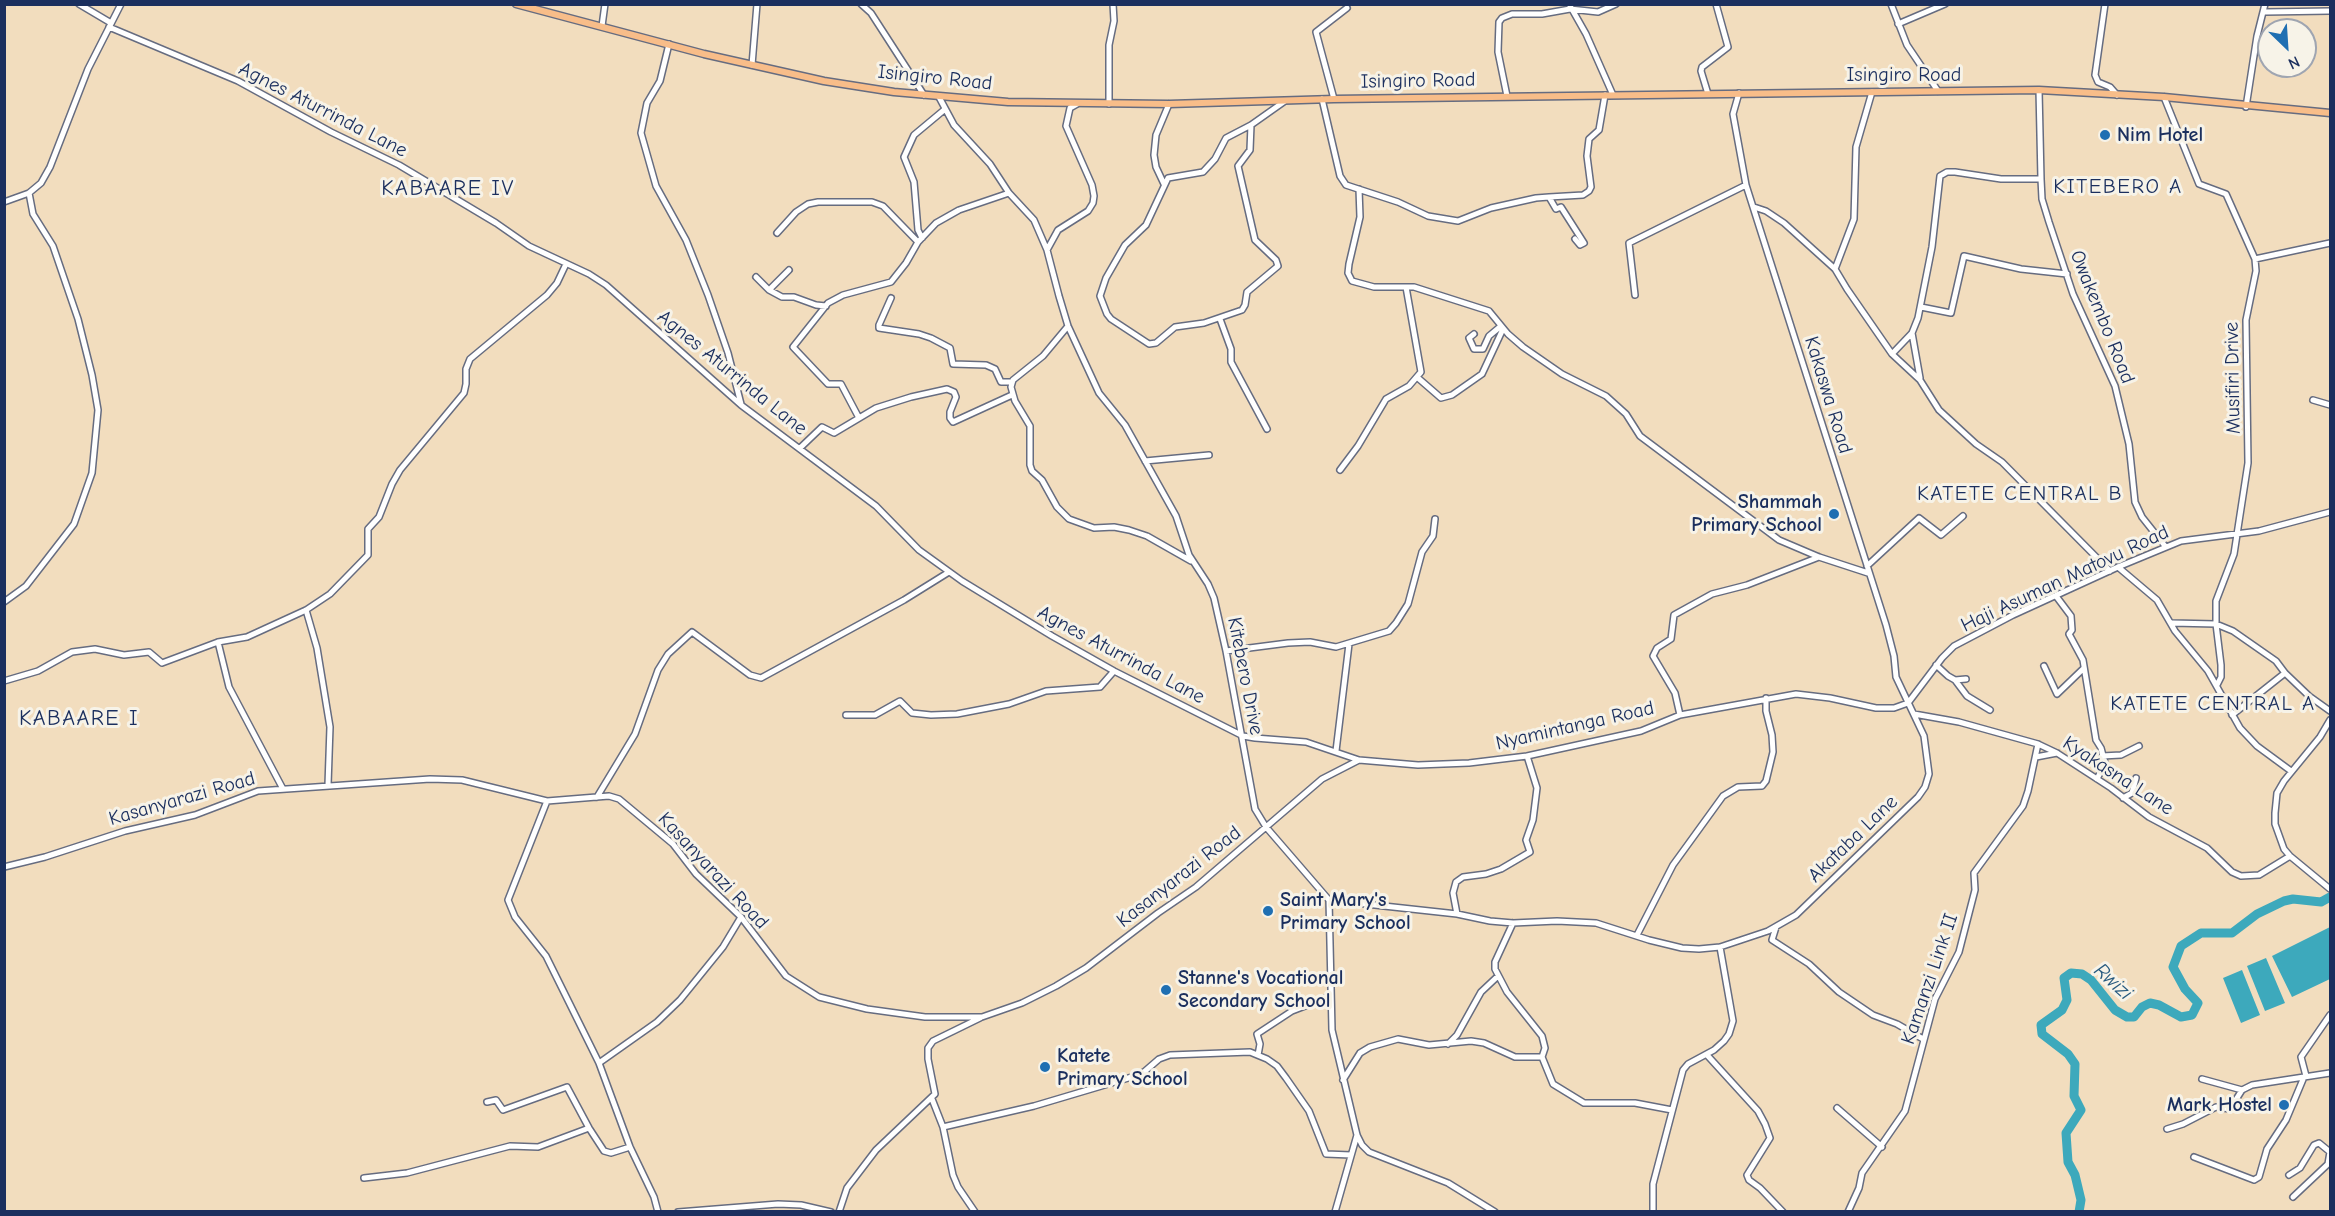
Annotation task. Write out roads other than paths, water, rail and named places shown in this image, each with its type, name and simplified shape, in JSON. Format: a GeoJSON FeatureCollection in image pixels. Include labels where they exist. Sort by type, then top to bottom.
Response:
{"type":"FeatureCollection","features":[{"type":"Feature","properties":{"kind":"main road","name":"Isingiro Road"},"geometry":{"type":"LineString","coordinates":[[516,4],[752,65],[824,81],[939,97],[1008,102],[1169,104],[1507,96],[2039,90],[2164,97],[2246,107],[2331,113]]}},
{"type":"Feature","properties":{"kind":"street","name":"Agnes Aturrinda Lane"},"geometry":{"type":"LineString","coordinates":[[79,4],[110,25],[237,81],[331,132],[399,165],[496,223],[529,246],[606,285],[741,405],[876,506],[919,550],[1021,618],[1114,671],[1242,736],[1306,742],[1359,760]]}},
{"type":"Feature","properties":{"kind":"street"},"geometry":{"type":"LineString","coordinates":[[4,202],[29,193],[41,183],[50,167],[88,69],[121,4]]}},
{"type":"Feature","properties":{"kind":"street"},"geometry":{"type":"LineString","coordinates":[[602,26],[605,4]]}},
{"type":"Feature","properties":{"kind":"street"},"geometry":{"type":"LineString","coordinates":[[752,65],[757,4]]}},
{"type":"Feature","properties":{"kind":"street"},"geometry":{"type":"LineString","coordinates":[[861,4],[871,13],[924,95]]}},
{"type":"Feature","properties":{"kind":"street"},"geometry":{"type":"LineString","coordinates":[[1109,104],[1109,45],[1114,21],[1113,4]]}},
{"type":"Feature","properties":{"kind":"street"},"geometry":{"type":"LineString","coordinates":[[1507,96],[1498,52],[1499,22],[1502,18],[1512,14],[1542,14],[1570,7],[1592,12],[1616,4]]}},
{"type":"Feature","properties":{"kind":"street"},"geometry":{"type":"LineString","coordinates":[[1708,94],[1701,71],[1702,67],[1728,47],[1716,4]]}},
{"type":"Feature","properties":{"kind":"street"},"geometry":{"type":"LineString","coordinates":[[1891,4],[1916,60],[1938,91]]}},
{"type":"Feature","properties":{"kind":"street"},"geometry":{"type":"LineString","coordinates":[[1898,24],[1945,4]]}},
{"type":"Feature","properties":{"kind":"street"},"geometry":{"type":"LineString","coordinates":[[2105,4],[2096,75],[2098,82],[2110,87],[2117,94]]}},
{"type":"Feature","properties":{"kind":"street"},"geometry":{"type":"LineString","coordinates":[[2246,107],[2257,36],[2265,12],[2265,4]]}},
{"type":"Feature","properties":{"kind":"street"},"geometry":{"type":"LineString","coordinates":[[1570,7],[1586,34],[1613,95]]}},
{"type":"Feature","properties":{"kind":"street"},"geometry":{"type":"LineString","coordinates":[[1334,99],[1316,33],[1347,8]]}},
{"type":"Feature","properties":{"kind":"street"},"geometry":{"type":"LineString","coordinates":[[2265,12],[2331,11]]}},
{"type":"Feature","properties":{"kind":"street"},"geometry":{"type":"LineString","coordinates":[[669,44],[660,81],[647,103],[641,133],[656,186],[686,240],[708,295],[728,353],[741,405]]}},
{"type":"Feature","properties":{"kind":"street","name":"Owakembo Road"},"geometry":{"type":"LineString","coordinates":[[2039,90],[2042,199],[2073,294],[2115,386],[2129,444],[2135,502],[2146,524],[2165,546]]}},
{"type":"Feature","properties":{"kind":"street"},"geometry":{"type":"LineString","coordinates":[[1835,268],[1854,219],[1856,147],[1872,92]]}},
{"type":"Feature","properties":{"kind":"street","name":"Kakaswa Road"},"geometry":{"type":"LineString","coordinates":[[1738,93],[1732,114],[1746,185],[1886,625],[1894,656],[1896,677],[1908,703]]}},
{"type":"Feature","properties":{"kind":"street"},"geometry":{"type":"LineString","coordinates":[[1322,99],[1340,176],[1346,185],[1398,202],[1428,216],[1458,221],[1491,208],[1536,198],[1583,195],[1589,191],[1591,187],[1587,156],[1589,139],[1599,130],[1605,95]]}},
{"type":"Feature","properties":{"kind":"street","name":"Kitebero Drive"},"geometry":{"type":"LineString","coordinates":[[939,97],[944,110],[960,133],[998,173],[1009,193],[1034,220],[1047,250],[1068,326],[1099,393],[1120,417],[1176,516],[1193,562],[1208,584],[1214,598],[1255,809],[1266,827],[1329,900]]}},
{"type":"Feature","properties":{"kind":"street","name":"Musifiri Drive"},"geometry":{"type":"LineString","coordinates":[[2164,97],[2199,184],[2226,194],[2255,259],[2256,271],[2246,320],[2248,463],[2234,554],[2216,601],[2216,624],[2221,664],[2221,677],[2217,686]]}},
{"type":"Feature","properties":{"kind":"street"},"geometry":{"type":"LineString","coordinates":[[1251,125],[1250,150],[1241,162],[1238,171],[1255,240],[1276,260],[1278,266],[1247,292],[1242,310],[1220,318],[1175,327],[1156,343],[1149,344],[1112,319],[1101,302],[1100,296],[1106,278],[1125,245],[1146,225],[1164,184],[1171,177],[1203,172],[1215,159],[1226,138],[1251,125],[1285,101]]}},
{"type":"Feature","properties":{"kind":"street"},"geometry":{"type":"LineString","coordinates":[[1047,250],[1058,230],[1088,211],[1093,203],[1092,185],[1066,126],[1070,108],[1077,104]]}},
{"type":"Feature","properties":{"kind":"street"},"geometry":{"type":"LineString","coordinates":[[1164,184],[1156,167],[1154,155],[1156,135],[1169,104]]}},
{"type":"Feature","properties":{"kind":"street"},"geometry":{"type":"LineString","coordinates":[[920,240],[914,182],[904,157],[914,135],[944,110]]}},
{"type":"Feature","properties":{"kind":"street"},"geometry":{"type":"LineString","coordinates":[[1892,354],[1912,333],[1921,307],[1942,174],[1954,172],[2001,179],[2041,179]]}},
{"type":"Feature","properties":{"kind":"street"},"geometry":{"type":"LineString","coordinates":[[1635,295],[1629,243],[1746,185]]}},
{"type":"Feature","properties":{"kind":"street"},"geometry":{"type":"LineString","coordinates":[[1359,189],[1360,217],[1351,253],[1350,277],[1356,283],[1391,289],[1406,287],[1420,289],[1489,311],[1502,328],[1547,364],[1606,396],[1626,414],[1640,436],[1779,540],[1819,557],[1868,569],[1919,518],[1941,535],[1945,534],[1963,516]]}},
{"type":"Feature","properties":{"kind":"street"},"geometry":{"type":"LineString","coordinates":[[4,602],[26,586],[74,524],[85,499],[92,473],[98,410],[78,319],[53,246],[33,214],[29,193]]}},
{"type":"Feature","properties":{"kind":"street"},"geometry":{"type":"LineString","coordinates":[[859,418],[841,384],[828,384],[793,347],[826,306],[843,295],[891,282],[920,240],[936,224],[959,210],[1009,193]]}},
{"type":"Feature","properties":{"kind":"street"},"geometry":{"type":"LineString","coordinates":[[1549,198],[1556,209],[1561,207],[1584,243],[1580,245],[1575,238]]}},
{"type":"Feature","properties":{"kind":"street"},"geometry":{"type":"LineString","coordinates":[[777,233],[796,212],[808,204],[872,202],[883,206],[920,240]]}},
{"type":"Feature","properties":{"kind":"street"},"geometry":{"type":"LineString","coordinates":[[1754,207],[1766,211],[1784,223],[1835,268],[1892,354],[1920,380],[1939,410],[1951,423],[2002,462],[2110,571]]}},
{"type":"Feature","properties":{"kind":"street"},"geometry":{"type":"LineString","coordinates":[[2255,259],[2331,243]]}},
{"type":"Feature","properties":{"kind":"street"},"geometry":{"type":"LineString","coordinates":[[1921,307],[1951,313],[1964,256],[2021,269],[2067,274]]}},
{"type":"Feature","properties":{"kind":"street"},"geometry":{"type":"LineString","coordinates":[[4,681],[38,671],[72,652],[95,649],[124,655],[149,652],[162,663],[218,642],[247,637],[306,610],[330,594],[368,555],[368,529],[379,517],[400,470],[464,393],[466,369],[470,359],[547,295],[557,283],[566,264]]}},
{"type":"Feature","properties":{"kind":"street"},"geometry":{"type":"LineString","coordinates":[[770,290],[789,270]]}},
{"type":"Feature","properties":{"kind":"street"},"geometry":{"type":"LineString","coordinates":[[756,278],[782,297],[794,297],[826,306]]}},
{"type":"Feature","properties":{"kind":"street"},"geometry":{"type":"LineString","coordinates":[[1340,470],[1358,446],[1386,399],[1418,378],[1421,369],[1406,287]]}},
{"type":"Feature","properties":{"kind":"street"},"geometry":{"type":"LineString","coordinates":[[891,298],[879,328],[931,338],[950,348],[953,364],[986,365],[995,369],[1001,382],[1012,382]]}},
{"type":"Feature","properties":{"kind":"street"},"geometry":{"type":"LineString","coordinates":[[1220,318],[1231,349],[1231,362],[1267,429]]}},
{"type":"Feature","properties":{"kind":"street"},"geometry":{"type":"LineString","coordinates":[[1068,326],[1042,356],[1012,382],[1012,395],[1030,426],[1032,471],[1042,480],[1051,498],[1063,515],[1069,519],[1094,528],[1114,527],[1147,536],[1193,562]]}},
{"type":"Feature","properties":{"kind":"street"},"geometry":{"type":"LineString","coordinates":[[1474,334],[1469,338],[1474,349],[1483,349],[1489,336],[1502,328]]}},
{"type":"Feature","properties":{"kind":"street"},"geometry":{"type":"LineString","coordinates":[[1418,378],[1441,398],[1452,394],[1482,374],[1502,328]]}},
{"type":"Feature","properties":{"kind":"street"},"geometry":{"type":"LineString","coordinates":[[1912,333],[1920,380]]}},
{"type":"Feature","properties":{"kind":"street"},"geometry":{"type":"LineString","coordinates":[[800,448],[822,427],[834,433],[876,408],[947,389],[954,392],[956,397],[950,412],[953,422],[1012,395]]}},
{"type":"Feature","properties":{"kind":"street"},"geometry":{"type":"LineString","coordinates":[[2313,400],[2331,405]]}},
{"type":"Feature","properties":{"kind":"street"},"geometry":{"type":"LineString","coordinates":[[1145,461],[1209,455]]}},
{"type":"Feature","properties":{"kind":"street","name":"Haji Asuman Matovu Road"},"geometry":{"type":"LineString","coordinates":[[1908,703],[1936,665],[1954,646],[2013,615],[2118,567],[2165,546],[2198,538],[2237,534],[2331,512]]}},
{"type":"Feature","properties":{"kind":"street"},"geometry":{"type":"LineString","coordinates":[[1226,651],[1310,642],[1336,647],[1389,631],[1408,604],[1424,546],[1433,536],[1435,519]]}},
{"type":"Feature","properties":{"kind":"street"},"geometry":{"type":"LineString","coordinates":[[1680,715],[1675,693],[1653,656],[1657,648],[1671,639],[1674,615],[1712,594],[1747,585],[1819,557]]}},
{"type":"Feature","properties":{"kind":"street"},"geometry":{"type":"LineString","coordinates":[[2118,567],[2157,600],[2175,631],[2198,657],[2217,686],[2240,728],[2257,746],[2291,771]]}},
{"type":"Feature","properties":{"kind":"street"},"geometry":{"type":"LineString","coordinates":[[597,797],[635,734],[658,670],[668,654],[692,632],[750,675],[761,678],[904,600],[949,572]]}},
{"type":"Feature","properties":{"kind":"street"},"geometry":{"type":"LineString","coordinates":[[2056,596],[2071,616],[2072,630],[2069,634],[2083,660],[2096,740],[2105,763],[2097,779]]}},
{"type":"Feature","properties":{"kind":"street"},"geometry":{"type":"LineString","coordinates":[[306,610],[317,648],[330,727],[328,785]]}},
{"type":"Feature","properties":{"kind":"street"},"geometry":{"type":"LineString","coordinates":[[2172,623],[2216,624],[2233,631],[2276,661],[2308,696],[2331,711]]}},
{"type":"Feature","properties":{"kind":"street"},"geometry":{"type":"LineString","coordinates":[[218,642],[229,687],[283,789]]}},
{"type":"Feature","properties":{"kind":"street"},"geometry":{"type":"LineString","coordinates":[[1336,751],[1349,644]]}},
{"type":"Feature","properties":{"kind":"street"},"geometry":{"type":"LineString","coordinates":[[1936,665],[1955,680],[1967,696],[1990,710]]}},
{"type":"Feature","properties":{"kind":"street"},"geometry":{"type":"LineString","coordinates":[[2044,666],[2057,694],[2083,669]]}},
{"type":"Feature","properties":{"kind":"street"},"geometry":{"type":"LineString","coordinates":[[846,715],[875,714],[900,701],[912,713],[931,716],[957,714],[1009,704],[1046,691],[1100,687],[1114,671]]}},
{"type":"Feature","properties":{"kind":"street"},"geometry":{"type":"LineString","coordinates":[[2232,715],[2285,673]]}},
{"type":"Feature","properties":{"kind":"street"},"geometry":{"type":"LineString","coordinates":[[1955,680],[1966,679]]}},
{"type":"Feature","properties":{"kind":"street","name":"Nyamintanga Road"},"geometry":{"type":"LineString","coordinates":[[1359,760],[1418,765],[1470,763],[1527,756],[1641,731],[1680,715],[1796,694],[1830,698],[1876,708],[1894,708],[1908,703]]}},
{"type":"Feature","properties":{"kind":"street"},"geometry":{"type":"LineString","coordinates":[[1637,934],[1673,865],[1723,796],[1738,787],[1762,786],[1766,780],[1773,752],[1766,698]]}},
{"type":"Feature","properties":{"kind":"street","name":"Akataba Lane"},"geometry":{"type":"LineString","coordinates":[[1329,900],[1457,914],[1513,923],[1557,921],[1596,923],[1682,948],[1720,947],[1776,927],[1796,915],[1918,797],[1925,787],[1929,774],[1928,759],[1924,736],[1908,703]]}},
{"type":"Feature","properties":{"kind":"street","name":"Kyakasna Lane"},"geometry":{"type":"LineString","coordinates":[[1914,714],[1959,722],[2038,744],[2057,753],[2149,817],[2207,848],[2232,872],[2241,876],[2259,875],[2290,856]]}},
{"type":"Feature","properties":{"kind":"street"},"geometry":{"type":"LineString","coordinates":[[2329,888],[2290,856],[2278,836],[2275,813],[2277,793],[2291,771],[2320,737],[2331,720]]}},
{"type":"Feature","properties":{"kind":"street","name":"Kamanzi Link II"},"geometry":{"type":"LineString","coordinates":[[1848,1212],[1859,1188],[1862,1173],[1905,1111],[1935,999],[1959,952],[1975,890],[1974,873],[2023,806],[2038,744]]}},
{"type":"Feature","properties":{"kind":"street"},"geometry":{"type":"LineString","coordinates":[[2102,756],[2121,755],[2139,746]]}},
{"type":"Feature","properties":{"kind":"street"},"geometry":{"type":"LineString","coordinates":[[2036,757],[2057,753]]}},
{"type":"Feature","properties":{"kind":"street"},"geometry":{"type":"LineString","coordinates":[[1457,914],[1454,893],[1456,882],[1501,869],[1530,852],[1526,840],[1533,820],[1537,788],[1527,756]]}},
{"type":"Feature","properties":{"kind":"street"},"geometry":{"type":"LineString","coordinates":[[1266,827],[1322,779],[1359,760]]}},
{"type":"Feature","properties":{"kind":"street"},"geometry":{"type":"LineString","coordinates":[[2123,798],[2132,793],[2136,778]]}},
{"type":"Feature","properties":{"kind":"street","name":"Kasanyarazi Road"},"geometry":{"type":"LineString","coordinates":[[4,867],[45,857],[125,831],[195,815],[258,791],[430,779],[462,780],[548,801],[609,796],[619,799],[673,844],[696,874],[741,917],[786,976],[819,997],[867,1009],[925,1017],[982,1017],[1022,1003],[1086,968],[1196,887],[1266,827]]}},
{"type":"Feature","properties":{"kind":"street"},"geometry":{"type":"LineString","coordinates":[[548,801],[508,900],[515,917],[546,956],[599,1063],[630,1147],[654,1197],[658,1212]]}},
{"type":"Feature","properties":{"kind":"street"},"geometry":{"type":"LineString","coordinates":[[1329,900],[1332,1030],[1357,1135],[1369,1152],[1448,1183],[1495,1212]]}},
{"type":"Feature","properties":{"kind":"street"},"geometry":{"type":"LineString","coordinates":[[599,1063],[657,1022],[680,1000],[723,947],[741,917]]}},
{"type":"Feature","properties":{"kind":"street"},"geometry":{"type":"LineString","coordinates":[[1513,923],[1495,962],[1498,976],[1520,1011],[1542,1036],[1545,1048],[1542,1057],[1553,1084],[1584,1103],[1635,1103],[1672,1110]]}},
{"type":"Feature","properties":{"kind":"street"},"geometry":{"type":"LineString","coordinates":[[1776,927],[1772,940],[1809,964],[1839,992],[1873,1016],[1897,1024],[1923,1038]]}},
{"type":"Feature","properties":{"kind":"street"},"geometry":{"type":"LineString","coordinates":[[1653,1212],[1653,1184],[1683,1070],[1688,1064],[1714,1050],[1730,1034],[1733,1021],[1720,947]]}},
{"type":"Feature","properties":{"kind":"street"},"geometry":{"type":"LineString","coordinates":[[1447,1044],[1457,1035],[1481,992],[1498,976]]}},
{"type":"Feature","properties":{"kind":"street"},"geometry":{"type":"LineString","coordinates":[[1258,1055],[1260,1044],[1257,1034],[1292,1011],[1331,996]]}},
{"type":"Feature","properties":{"kind":"street"},"geometry":{"type":"LineString","coordinates":[[2194,1157],[2254,1180],[2257,1179],[2267,1149],[2286,1120],[2305,1077],[2301,1057],[2331,1015]]}},
{"type":"Feature","properties":{"kind":"street"},"geometry":{"type":"LineString","coordinates":[[838,1212],[847,1188],[876,1149],[904,1121],[932,1099],[936,1089],[928,1059],[928,1048],[933,1041],[941,1035],[962,1028],[982,1017]]}},
{"type":"Feature","properties":{"kind":"street"},"geometry":{"type":"LineString","coordinates":[[1343,1080],[1360,1053],[1370,1047],[1398,1039],[1429,1045],[1477,1042],[1515,1057],[1542,1057]]}},
{"type":"Feature","properties":{"kind":"street"},"geometry":{"type":"LineString","coordinates":[[943,1126],[1034,1106],[1135,1076],[1144,1072],[1159,1059],[1170,1055],[1250,1052],[1277,1066],[1309,1111],[1326,1154],[1350,1155]]}},
{"type":"Feature","properties":{"kind":"street"},"geometry":{"type":"LineString","coordinates":[[1707,1055],[1758,1111],[1766,1124],[1770,1138],[1747,1175],[1749,1180],[1783,1212]]}},
{"type":"Feature","properties":{"kind":"street"},"geometry":{"type":"LineString","coordinates":[[2167,1129],[2183,1124],[2216,1107],[2230,1109],[2242,1090],[2265,1081],[2331,1073]]}},
{"type":"Feature","properties":{"kind":"street"},"geometry":{"type":"LineString","coordinates":[[2202,1079],[2242,1090]]}},
{"type":"Feature","properties":{"kind":"street"},"geometry":{"type":"LineString","coordinates":[[487,1102],[496,1100],[503,1110],[566,1087],[589,1128],[608,1154],[630,1147]]}},
{"type":"Feature","properties":{"kind":"street"},"geometry":{"type":"LineString","coordinates":[[932,1099],[943,1126],[953,1175],[958,1187],[975,1212]]}},
{"type":"Feature","properties":{"kind":"street"},"geometry":{"type":"LineString","coordinates":[[1837,1108],[1882,1147]]}},
{"type":"Feature","properties":{"kind":"street"},"geometry":{"type":"LineString","coordinates":[[364,1178],[407,1173],[510,1146],[538,1147],[589,1128]]}},
{"type":"Feature","properties":{"kind":"street"},"geometry":{"type":"LineString","coordinates":[[1335,1212],[1357,1135]]}},
{"type":"Feature","properties":{"kind":"street"},"geometry":{"type":"LineString","coordinates":[[2289,1175],[2300,1168],[2313,1145],[2319,1143],[2330,1152],[2328,1164],[2293,1197]]}},
{"type":"Feature","properties":{"kind":"street"},"geometry":{"type":"LineString","coordinates":[[678,1212],[778,1204],[801,1205],[831,1212]]}},
{"type":"Feature","properties":{"kind":"water"},"geometry":{"type":"Polygon","coordinates":[[[2330,927],[2330,979],[2292,997],[2272,956],[2330,927]]]}},
{"type":"Feature","properties":{"kind":"water"},"geometry":{"type":"Polygon","coordinates":[[[2266,958],[2285,1003],[2265,1011],[2247,966],[2266,958]]]}},
{"type":"Feature","properties":{"kind":"water"},"geometry":{"type":"Polygon","coordinates":[[[2242,970],[2260,1015],[2241,1023],[2223,978],[2242,970]]]}},
{"type":"Feature","properties":{"kind":"waterway","name":"Rwizi"},"geometry":{"type":"LineString","coordinates":[[2079,1212],[2081,1200],[2075,1175],[2068,1162],[2066,1133],[2081,1110],[2074,1096],[2075,1064],[2068,1054],[2042,1034],[2041,1025],[2062,1010],[2067,1000],[2064,978],[2071,973],[2082,974],[2091,980],[2115,1010],[2127,1017],[2134,1017],[2142,1007],[2150,1003],[2159,1005],[2181,1017],[2192,1015],[2198,1003],[2185,989],[2173,967],[2181,946],[2201,933],[2232,933],[2257,914],[2284,901],[2293,899],[2321,902],[2330,897]]}},
{"type":"Feature","properties":{"kind":"place","name":"Nim Hotel"},"geometry":{"type":"Point","coordinates":[2105,135]}},
{"type":"Feature","properties":{"kind":"place","name":"Shammah Primary School"},"geometry":{"type":"Point","coordinates":[1834,514]}},
{"type":"Feature","properties":{"kind":"place","name":"Saint Mary's Primary School"},"geometry":{"type":"Point","coordinates":[1268,911]}},
{"type":"Feature","properties":{"kind":"place","name":"Stanne's Vocational Secondary School"},"geometry":{"type":"Point","coordinates":[1166,990]}},
{"type":"Feature","properties":{"kind":"place","name":"Katete Primary School"},"geometry":{"type":"Point","coordinates":[1045,1067]}},
{"type":"Feature","properties":{"kind":"place","name":"Mark Hostel"},"geometry":{"type":"Point","coordinates":[2284,1105]}},
{"type":"Feature","properties":{"kind":"district","name":"KITEBERO A"},"geometry":{"type":"Point","coordinates":[2118,187]}},
{"type":"Feature","properties":{"kind":"district","name":"KABAARE IV"},"geometry":{"type":"Point","coordinates":[448,189]}},
{"type":"Feature","properties":{"kind":"district","name":"KATETE CENTRAL B"},"geometry":{"type":"Point","coordinates":[2020,494]}},
{"type":"Feature","properties":{"kind":"district","name":"KATETE CENTRAL A"},"geometry":{"type":"Point","coordinates":[2213,704]}},
{"type":"Feature","properties":{"kind":"district","name":"KABAARE I"},"geometry":{"type":"Point","coordinates":[79,719]}}]}
